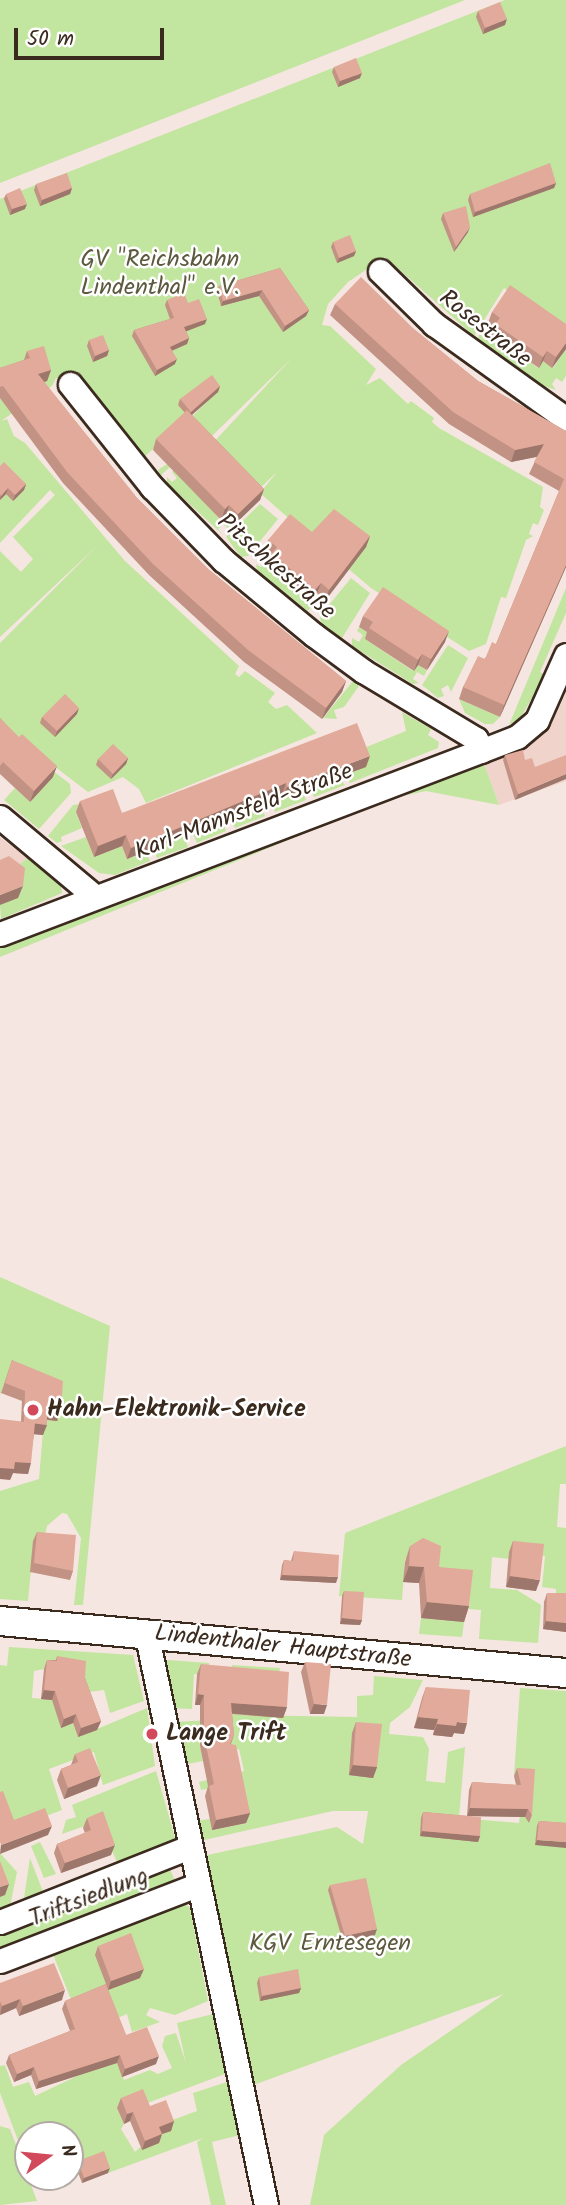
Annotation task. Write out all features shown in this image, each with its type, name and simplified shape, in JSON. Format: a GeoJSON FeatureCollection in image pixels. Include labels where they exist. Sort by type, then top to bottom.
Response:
{"type":"FeatureCollection","features":[{"type":"Feature","properties":{"kind":"street","name":"Rosestraße"},"geometry":{"type":"LineString","coordinates":[[380,271],[433,324],[566,419]]}},
{"type":"Feature","properties":{"kind":"street","name":"Pitschkestraße"},"geometry":{"type":"LineString","coordinates":[[70,384],[152,487],[223,560],[314,635],[363,671],[476,739],[481,751]]}},
{"type":"Feature","properties":{"kind":"street","name":"Karl-Mannsfeld-Straße"},"geometry":{"type":"LineString","coordinates":[[0,934],[94,896],[508,741],[537,720],[566,655]]}},
{"type":"Feature","properties":{"kind":"street"},"geometry":{"type":"LineString","coordinates":[[0,817],[94,896]]}},
{"type":"Feature","properties":{"kind":"street","name":"Lindenthaler Hauptstraße"},"geometry":{"type":"LineString","coordinates":[[0,1621],[146,1632],[566,1673]]}},
{"type":"Feature","properties":{"kind":"street"},"geometry":{"type":"LineString","coordinates":[[146,1632],[266,2205]]}},
{"type":"Feature","properties":{"kind":"street","name":"Triftsiedlung"},"geometry":{"type":"LineString","coordinates":[[0,1922],[189,1847]]}},
{"type":"Feature","properties":{"kind":"street","name":"Triftsiedlung"},"geometry":{"type":"LineString","coordinates":[[0,1961],[197,1885]]}},
{"type":"Feature","properties":{"kind":"shaded area"},"geometry":{"type":"Polygon","coordinates":[[[566,693],[566,781],[499,805],[482,758],[512,754],[532,744],[552,723],[566,693]]]}},
{"type":"Feature","properties":{"kind":"shaded area"},"geometry":{"type":"Polygon","coordinates":[[[0,837],[27,858],[10,873],[0,870],[0,837]]]}},
{"type":"Feature","properties":{"kind":"green space"},"geometry":{"type":"Polygon","coordinates":[[[0,0],[465,0],[0,183],[0,0]]]}},
{"type":"Feature","properties":{"kind":"green space","name":"GV \"Reichsbahn Lindenthal\" e.V."},"geometry":{"type":"Polygon","coordinates":[[[505,0],[566,0],[566,331],[504,288],[474,336],[385,257],[348,282],[328,304],[322,325],[330,326],[376,369],[366,385],[380,378],[408,404],[411,401],[434,418],[432,422],[439,428],[543,487],[540,507],[544,510],[538,525],[533,523],[529,534],[533,536],[526,540],[506,598],[501,597],[486,644],[469,651],[371,588],[312,538],[326,518],[309,536],[260,493],[277,472],[257,491],[211,445],[292,358],[211,437],[194,445],[160,476],[158,470],[167,464],[167,441],[207,402],[144,457],[77,371],[56,378],[52,386],[1,421],[7,419],[14,436],[25,443],[125,561],[239,666],[235,674],[239,677],[245,671],[275,693],[268,702],[276,709],[287,705],[317,733],[146,803],[139,789],[123,777],[88,792],[0,725],[0,643],[98,545],[0,637],[0,551],[21,572],[33,559],[13,537],[55,495],[50,490],[0,543],[0,199],[505,0]]]}},
{"type":"Feature","properties":{"kind":"green space"},"geometry":{"type":"Polygon","coordinates":[[[488,323],[496,328],[492,335],[538,368],[543,361],[553,368],[566,349],[566,376],[562,382],[556,378],[552,384],[556,390],[536,383],[478,340],[479,334],[485,337],[489,331],[483,327],[488,323]]]}},
{"type":"Feature","properties":{"kind":"green space"},"geometry":{"type":"Polygon","coordinates":[[[178,465],[220,520],[226,515],[235,524],[229,529],[223,524],[218,529],[223,535],[167,483],[167,477],[172,482],[177,478],[172,472],[178,465]]]}},
{"type":"Feature","properties":{"kind":"green space"},"geometry":{"type":"Polygon","coordinates":[[[260,504],[278,519],[248,556],[241,557],[226,537],[260,504]]]}},
{"type":"Feature","properties":{"kind":"green space"},"geometry":{"type":"Polygon","coordinates":[[[264,551],[312,600],[317,594],[325,601],[323,606],[316,601],[308,611],[257,571],[256,564],[261,567],[265,562],[260,556],[264,551]]]}},
{"type":"Feature","properties":{"kind":"green space"},"geometry":{"type":"Polygon","coordinates":[[[351,578],[370,593],[342,638],[321,623],[320,616],[351,578]]]}},
{"type":"Feature","properties":{"kind":"green space"},"geometry":{"type":"Polygon","coordinates":[[[566,588],[566,613],[540,672],[545,675],[521,717],[509,725],[566,588]]]}},
{"type":"Feature","properties":{"kind":"green space"},"geometry":{"type":"Polygon","coordinates":[[[359,627],[369,633],[365,639],[413,671],[418,665],[427,670],[424,676],[417,672],[413,679],[419,683],[413,684],[352,646],[352,638],[359,642],[363,635],[357,631],[359,627]]]}},
{"type":"Feature","properties":{"kind":"green space"},"geometry":{"type":"Polygon","coordinates":[[[448,645],[468,658],[451,692],[448,685],[441,689],[444,696],[438,698],[422,685],[448,645]]]}},
{"type":"Feature","properties":{"kind":"green space"},"geometry":{"type":"Polygon","coordinates":[[[353,681],[359,686],[344,707],[334,710],[337,719],[323,718],[353,681]]]}},
{"type":"Feature","properties":{"kind":"green space"},"geometry":{"type":"Polygon","coordinates":[[[459,699],[500,717],[493,724],[485,724],[465,713],[459,699]]]}},
{"type":"Feature","properties":{"kind":"green space"},"geometry":{"type":"Polygon","coordinates":[[[402,712],[431,729],[428,735],[439,742],[438,748],[350,783],[346,774],[365,767],[359,750],[406,731],[402,712]]]}},
{"type":"Feature","properties":{"kind":"green space"},"geometry":{"type":"Polygon","coordinates":[[[482,758],[499,805],[426,791],[392,798],[0,957],[0,947],[482,758]]]}},
{"type":"Feature","properties":{"kind":"green space"},"geometry":{"type":"Polygon","coordinates":[[[38,759],[70,784],[71,793],[39,829],[4,800],[15,788],[30,802],[53,777],[38,759]]]}},
{"type":"Feature","properties":{"kind":"green space"},"geometry":{"type":"Polygon","coordinates":[[[338,776],[345,785],[314,797],[310,787],[338,776]]]}},
{"type":"Feature","properties":{"kind":"green space"},"geometry":{"type":"Polygon","coordinates":[[[302,790],[306,800],[275,812],[270,799],[302,790]]]}},
{"type":"Feature","properties":{"kind":"green space"},"geometry":{"type":"Polygon","coordinates":[[[109,800],[76,812],[82,828],[61,837],[62,841],[57,843],[48,836],[73,805],[109,800]]]}},
{"type":"Feature","properties":{"kind":"green space"},"geometry":{"type":"Polygon","coordinates":[[[260,803],[265,816],[235,828],[229,815],[260,803]]]}},
{"type":"Feature","properties":{"kind":"green space"},"geometry":{"type":"Polygon","coordinates":[[[221,818],[226,831],[197,843],[191,830],[221,818]]]}},
{"type":"Feature","properties":{"kind":"green space"},"geometry":{"type":"Polygon","coordinates":[[[183,833],[188,847],[157,858],[153,848],[183,833]]]}},
{"type":"Feature","properties":{"kind":"green space"},"geometry":{"type":"Polygon","coordinates":[[[86,837],[94,857],[122,846],[127,859],[146,852],[150,861],[115,875],[99,873],[61,846],[86,837]]]}},
{"type":"Feature","properties":{"kind":"green space"},"geometry":{"type":"Polygon","coordinates":[[[27,858],[61,886],[62,893],[1,919],[0,905],[10,873],[27,858]]]}},
{"type":"Feature","properties":{"kind":"green space"},"geometry":{"type":"Polygon","coordinates":[[[0,1277],[110,1326],[83,1605],[74,1605],[81,1538],[67,1514],[62,1513],[47,1526],[44,1539],[34,1538],[28,1601],[0,1599],[0,1491],[39,1479],[44,1419],[57,1420],[59,1386],[9,1370],[0,1395],[0,1277]]]}},
{"type":"Feature","properties":{"kind":"green space"},"geometry":{"type":"Polygon","coordinates":[[[566,1446],[566,1484],[560,1484],[557,1527],[566,1528],[566,1598],[556,1597],[556,1589],[542,1587],[545,1556],[510,1552],[509,1559],[492,1557],[490,1588],[517,1590],[541,1605],[538,1643],[479,1639],[481,1610],[469,1609],[471,1578],[412,1559],[405,1559],[402,1600],[339,1596],[345,1533],[566,1446]]]}},
{"type":"Feature","properties":{"kind":"green space"},"geometry":{"type":"Polygon","coordinates":[[[421,1618],[464,1622],[462,1637],[419,1634],[421,1618]]]}},
{"type":"Feature","properties":{"kind":"green space"},"geometry":{"type":"Polygon","coordinates":[[[9,1647],[133,1655],[144,1701],[110,1713],[104,1690],[81,1693],[54,1669],[34,1671],[32,1698],[58,1700],[61,1728],[73,1723],[78,1737],[147,1708],[155,1766],[103,1785],[94,1752],[49,1769],[62,1810],[11,1829],[0,1801],[0,1665],[7,1666],[9,1647]]]}},
{"type":"Feature","properties":{"kind":"green space"},"geometry":{"type":"Polygon","coordinates":[[[168,1660],[209,1663],[208,1675],[194,1674],[192,1709],[170,1708],[164,1667],[168,1660]]]}},
{"type":"Feature","properties":{"kind":"green space","name":"KGV Erntesegen"},"geometry":{"type":"Polygon","coordinates":[[[232,1665],[280,1668],[278,1682],[242,1678],[240,1715],[357,1717],[357,1696],[373,1695],[374,1676],[423,1680],[410,1707],[390,1723],[389,1734],[423,1737],[429,1749],[426,1781],[445,1783],[448,1752],[465,1747],[459,1818],[519,1823],[522,1800],[531,1778],[514,1776],[520,1688],[566,1691],[566,2205],[310,2205],[324,2135],[401,2065],[504,1994],[253,2085],[203,1856],[337,1827],[363,1844],[368,1811],[333,1811],[200,1841],[195,1821],[210,1819],[213,1830],[246,1823],[237,1783],[201,1790],[199,1782],[244,1771],[239,1749],[231,1751],[212,1726],[197,1729],[203,1761],[183,1765],[173,1722],[232,1719],[232,1665]]]}},
{"type":"Feature","properties":{"kind":"green space"},"geometry":{"type":"Polygon","coordinates":[[[156,1771],[175,1838],[169,1847],[84,1877],[117,1862],[99,1821],[62,1834],[66,1820],[76,1817],[72,1805],[156,1771]]]}},
{"type":"Feature","properties":{"kind":"green space"},"geometry":{"type":"Polygon","coordinates":[[[40,1842],[56,1874],[44,1878],[31,1846],[40,1842]]]}},
{"type":"Feature","properties":{"kind":"green space"},"geometry":{"type":"Polygon","coordinates":[[[0,1853],[17,1872],[9,1911],[0,1914],[0,1853]]]}},
{"type":"Feature","properties":{"kind":"green space"},"geometry":{"type":"Polygon","coordinates":[[[30,1858],[45,1897],[23,1905],[30,1858]]]}},
{"type":"Feature","properties":{"kind":"green space"},"geometry":{"type":"Polygon","coordinates":[[[164,1868],[170,1869],[175,1881],[0,1953],[0,1931],[164,1868]]]}},
{"type":"Feature","properties":{"kind":"green space"},"geometry":{"type":"Polygon","coordinates":[[[181,1901],[190,1908],[208,2001],[175,2015],[150,2008],[146,2015],[160,2022],[132,2032],[127,2014],[84,2032],[52,1952],[181,1901]]]}},
{"type":"Feature","properties":{"kind":"green space"},"geometry":{"type":"Polygon","coordinates":[[[213,2014],[225,2074],[142,2105],[117,2108],[124,2124],[121,2129],[135,2152],[167,2122],[197,2111],[193,2093],[227,2082],[240,2135],[212,2142],[226,2205],[211,2205],[197,2142],[203,2138],[108,2173],[102,2157],[84,2163],[84,2121],[14,2121],[14,2130],[0,2093],[0,2066],[5,2065],[13,2087],[29,2082],[35,2096],[115,2058],[124,2080],[150,2070],[158,2074],[172,2068],[162,2046],[165,2036],[176,2033],[186,2063],[177,2023],[213,2014]]]}},
{"type":"Feature","properties":{"kind":"green space"},"geometry":{"type":"Polygon","coordinates":[[[0,2126],[10,2129],[14,2140],[14,2191],[33,2191],[37,2201],[0,2205],[0,2126]]]}},
{"type":"Feature","properties":{"kind":"building"},"geometry":{"type":"Polygon","coordinates":[[[500,2],[507,19],[485,28],[478,11],[500,2]]]}},
{"type":"Feature","properties":{"kind":"building"},"geometry":{"type":"Polygon","coordinates":[[[356,58],[362,73],[340,81],[334,67],[356,58]]]}},
{"type":"Feature","properties":{"kind":"building"},"geometry":{"type":"Polygon","coordinates":[[[550,163],[556,183],[475,212],[470,194],[550,163]]]}},
{"type":"Feature","properties":{"kind":"building"},"geometry":{"type":"Polygon","coordinates":[[[67,173],[72,188],[42,200],[36,184],[67,173]]]}},
{"type":"Feature","properties":{"kind":"building"},"geometry":{"type":"Polygon","coordinates":[[[20,188],[27,204],[12,209],[6,194],[20,188]]]}},
{"type":"Feature","properties":{"kind":"building"},"geometry":{"type":"Polygon","coordinates":[[[466,206],[470,227],[456,247],[443,213],[466,206]]]}},
{"type":"Feature","properties":{"kind":"building"},"geometry":{"type":"Polygon","coordinates":[[[350,235],[356,251],[339,258],[333,242],[350,235]]]}},
{"type":"Feature","properties":{"kind":"building"},"geometry":{"type":"Polygon","coordinates":[[[280,268],[309,310],[285,326],[262,290],[223,301],[219,286],[280,268]]]}},
{"type":"Feature","properties":{"kind":"building"},"geometry":{"type":"Polygon","coordinates":[[[361,277],[415,330],[478,381],[566,431],[566,565],[504,705],[463,687],[478,656],[485,659],[492,642],[496,644],[564,479],[534,462],[544,444],[515,450],[453,412],[335,304],[361,277]]]}},
{"type":"Feature","properties":{"kind":"building"},"geometry":{"type":"Polygon","coordinates":[[[510,285],[566,324],[566,343],[556,357],[547,351],[543,357],[495,324],[500,318],[492,312],[510,285]]]}},
{"type":"Feature","properties":{"kind":"building"},"geometry":{"type":"Polygon","coordinates":[[[184,293],[188,303],[199,299],[207,319],[184,327],[189,338],[170,347],[177,359],[157,370],[134,330],[174,318],[167,300],[184,293]]]}},
{"type":"Feature","properties":{"kind":"building"},"geometry":{"type":"Polygon","coordinates":[[[103,335],[109,350],[95,356],[89,340],[103,335]]]}},
{"type":"Feature","properties":{"kind":"building"},"geometry":{"type":"Polygon","coordinates":[[[44,346],[51,370],[38,374],[137,498],[208,569],[346,681],[326,708],[248,650],[153,564],[67,472],[3,386],[0,387],[0,368],[30,358],[27,351],[44,346]]]}},
{"type":"Feature","properties":{"kind":"building"},"geometry":{"type":"Polygon","coordinates":[[[212,375],[220,386],[191,412],[180,399],[212,375]]]}},
{"type":"Feature","properties":{"kind":"building"},"geometry":{"type":"Polygon","coordinates":[[[187,410],[264,489],[238,514],[229,505],[225,509],[156,439],[187,410]]]}},
{"type":"Feature","properties":{"kind":"building"},"geometry":{"type":"Polygon","coordinates":[[[4,462],[26,484],[15,495],[8,488],[1,496],[0,494],[0,466],[4,462]]]}},
{"type":"Feature","properties":{"kind":"building"},"geometry":{"type":"Polygon","coordinates":[[[334,509],[370,536],[329,590],[321,583],[315,590],[272,553],[277,547],[268,540],[290,514],[312,532],[334,509]]]}},
{"type":"Feature","properties":{"kind":"building"},"geometry":{"type":"Polygon","coordinates":[[[383,587],[449,631],[431,659],[422,654],[418,660],[369,628],[373,622],[363,616],[383,587]]]}},
{"type":"Feature","properties":{"kind":"building"},"geometry":{"type":"Polygon","coordinates":[[[65,694],[79,708],[57,731],[42,717],[65,694]]]}},
{"type":"Feature","properties":{"kind":"building"},"geometry":{"type":"Polygon","coordinates":[[[0,718],[19,737],[22,734],[57,766],[34,791],[3,762],[0,766],[0,718]]]}},
{"type":"Feature","properties":{"kind":"building"},"geometry":{"type":"Polygon","coordinates":[[[357,723],[370,756],[287,787],[286,783],[131,848],[126,835],[98,846],[80,801],[113,789],[122,813],[357,723]]]}},
{"type":"Feature","properties":{"kind":"building"},"geometry":{"type":"Polygon","coordinates":[[[113,744],[128,758],[113,774],[98,759],[113,744]]]}},
{"type":"Feature","properties":{"kind":"building"},"geometry":{"type":"Polygon","coordinates":[[[523,750],[525,760],[532,758],[535,767],[566,755],[566,774],[518,794],[505,755],[523,750]]]}},
{"type":"Feature","properties":{"kind":"building"},"geometry":{"type":"Polygon","coordinates":[[[9,856],[25,868],[23,886],[0,895],[0,860],[9,856]]]}},
{"type":"Feature","properties":{"kind":"building"},"geometry":{"type":"Polygon","coordinates":[[[12,1360],[63,1381],[61,1410],[47,1409],[47,1425],[24,1422],[25,1391],[5,1383],[12,1360]]]}},
{"type":"Feature","properties":{"kind":"building"},"geometry":{"type":"Polygon","coordinates":[[[0,1419],[35,1423],[31,1463],[15,1462],[14,1469],[0,1468],[0,1419]]]}},
{"type":"Feature","properties":{"kind":"building"},"geometry":{"type":"Polygon","coordinates":[[[37,1532],[76,1535],[73,1571],[34,1563],[37,1532]]]}},
{"type":"Feature","properties":{"kind":"building"},"geometry":{"type":"Polygon","coordinates":[[[423,1538],[441,1546],[439,1567],[473,1570],[469,1606],[427,1602],[424,1567],[409,1566],[410,1546],[423,1538]]]}},
{"type":"Feature","properties":{"kind":"building"},"geometry":{"type":"Polygon","coordinates":[[[513,1541],[544,1544],[540,1580],[510,1576],[513,1541]]]}},
{"type":"Feature","properties":{"kind":"building"},"geometry":{"type":"Polygon","coordinates":[[[294,1551],[339,1555],[338,1577],[282,1575],[284,1560],[293,1561],[294,1551]]]}},
{"type":"Feature","properties":{"kind":"building"},"geometry":{"type":"Polygon","coordinates":[[[344,1591],[364,1592],[362,1620],[342,1618],[344,1591]]]}},
{"type":"Feature","properties":{"kind":"building"},"geometry":{"type":"Polygon","coordinates":[[[547,1593],[566,1593],[566,1623],[546,1621],[547,1593]]]}},
{"type":"Feature","properties":{"kind":"building"},"geometry":{"type":"Polygon","coordinates":[[[57,1656],[86,1661],[85,1678],[101,1721],[81,1728],[76,1714],[64,1719],[55,1691],[44,1690],[47,1660],[57,1661],[57,1656]]]}},
{"type":"Feature","properties":{"kind":"building"},"geometry":{"type":"Polygon","coordinates":[[[305,1662],[331,1664],[327,1705],[314,1704],[305,1662]]]}},
{"type":"Feature","properties":{"kind":"building"},"geometry":{"type":"Polygon","coordinates":[[[201,1664],[289,1672],[287,1707],[231,1703],[234,1735],[230,1744],[236,1745],[250,1813],[216,1820],[209,1786],[214,1784],[204,1736],[204,1695],[198,1694],[201,1664]]]}},
{"type":"Feature","properties":{"kind":"building"},"geometry":{"type":"Polygon","coordinates":[[[426,1687],[470,1690],[467,1723],[457,1722],[456,1726],[437,1724],[438,1719],[418,1717],[426,1687]]]}},
{"type":"Feature","properties":{"kind":"building"},"geometry":{"type":"Polygon","coordinates":[[[356,1722],[382,1724],[377,1767],[353,1765],[356,1722]]]}},
{"type":"Feature","properties":{"kind":"building"},"geometry":{"type":"Polygon","coordinates":[[[90,1748],[101,1775],[68,1788],[61,1769],[78,1762],[75,1754],[90,1748]]]}},
{"type":"Feature","properties":{"kind":"building"},"geometry":{"type":"Polygon","coordinates":[[[517,1768],[535,1769],[532,1815],[528,1809],[470,1808],[472,1782],[521,1785],[517,1768]]]}},
{"type":"Feature","properties":{"kind":"building"},"geometry":{"type":"Polygon","coordinates":[[[3,1791],[14,1820],[45,1808],[52,1826],[1,1845],[0,1792],[3,1791]]]}},
{"type":"Feature","properties":{"kind":"building"},"geometry":{"type":"Polygon","coordinates":[[[103,1811],[115,1845],[65,1863],[57,1844],[91,1830],[87,1818],[103,1811]]]}},
{"type":"Feature","properties":{"kind":"building"},"geometry":{"type":"Polygon","coordinates":[[[423,1812],[481,1817],[480,1836],[422,1831],[423,1812]]]}},
{"type":"Feature","properties":{"kind":"building"},"geometry":{"type":"Polygon","coordinates":[[[539,1821],[566,1823],[566,1842],[537,1840],[539,1821]]]}},
{"type":"Feature","properties":{"kind":"building"},"geometry":{"type":"Polygon","coordinates":[[[0,1861],[9,1884],[0,1887],[0,1861]]]}},
{"type":"Feature","properties":{"kind":"building"},"geometry":{"type":"Polygon","coordinates":[[[366,1878],[377,1929],[345,1936],[330,1885],[366,1878]]]}},
{"type":"Feature","properties":{"kind":"building"},"geometry":{"type":"Polygon","coordinates":[[[131,1933],[144,1969],[111,1981],[98,1946],[131,1933]]]}},
{"type":"Feature","properties":{"kind":"building"},"geometry":{"type":"Polygon","coordinates":[[[54,1963],[65,1990],[23,2006],[20,1999],[2,2006],[0,1983],[54,1963]]]}},
{"type":"Feature","properties":{"kind":"building"},"geometry":{"type":"Polygon","coordinates":[[[298,1969],[301,1988],[262,1996],[259,1977],[298,1969]]]}},
{"type":"Feature","properties":{"kind":"building"},"geometry":{"type":"Polygon","coordinates":[[[106,1984],[126,2035],[147,2027],[159,2056],[125,2069],[120,2055],[39,2081],[34,2067],[17,2074],[9,2055],[75,2029],[65,2001],[106,1984]]]}},
{"type":"Feature","properties":{"kind":"building"},"geometry":{"type":"Polygon","coordinates":[[[143,2089],[150,2106],[166,2100],[174,2121],[159,2127],[162,2134],[145,2141],[133,2112],[127,2114],[121,2098],[143,2089]]]}},
{"type":"Feature","properties":{"kind":"building"},"geometry":{"type":"Polygon","coordinates":[[[104,2151],[110,2168],[84,2178],[84,2159],[104,2151]]]}},
{"type":"Feature","properties":{"kind":"place","name":"Hahn-Elektronik-Service"},"geometry":{"type":"Point","coordinates":[33,1410]}},
{"type":"Feature","properties":{"kind":"place","name":"Lange Trift"},"geometry":{"type":"Point","coordinates":[152,1734]}}]}
